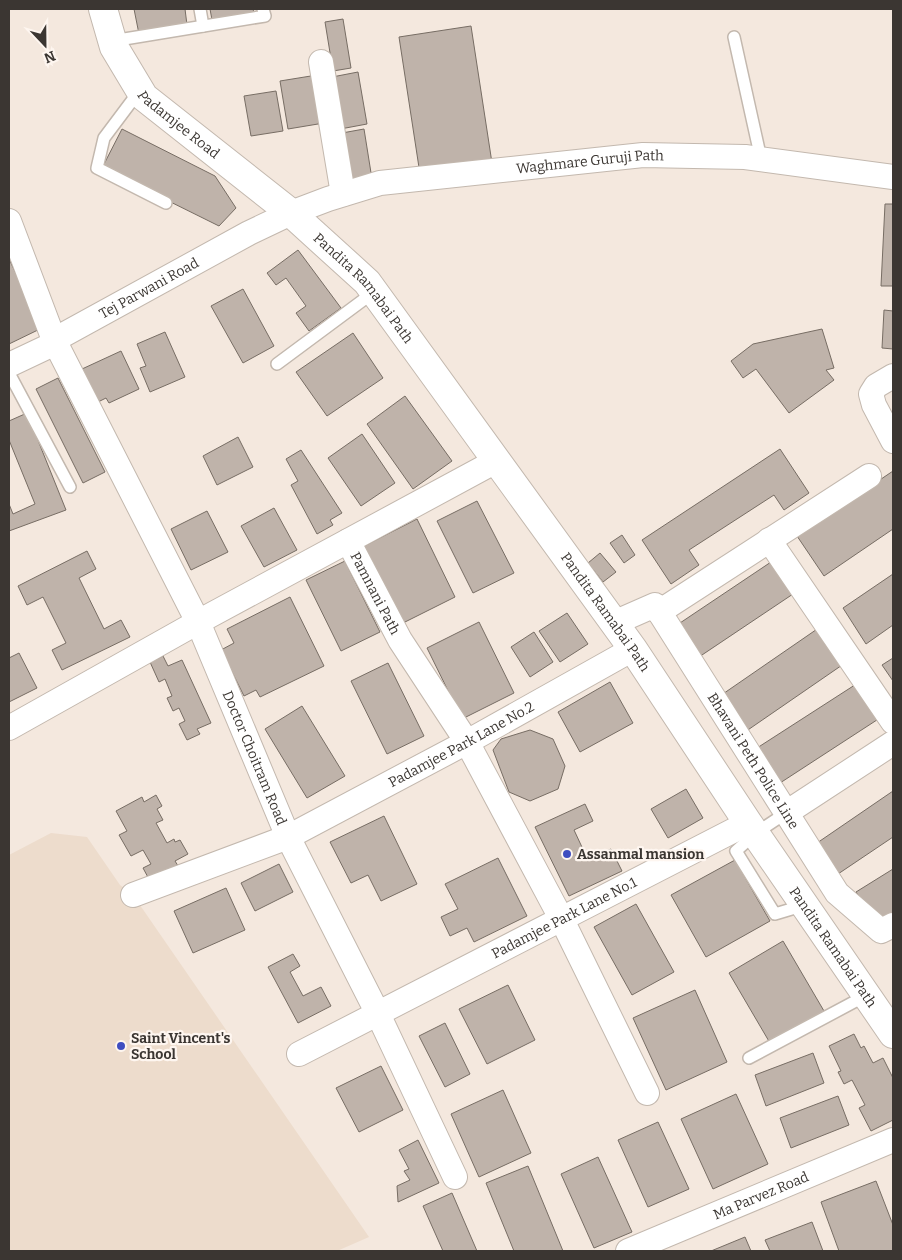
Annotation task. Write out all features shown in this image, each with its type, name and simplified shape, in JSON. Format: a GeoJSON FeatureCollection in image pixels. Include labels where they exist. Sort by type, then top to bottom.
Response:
{"type":"FeatureCollection","features":[{"type":"Feature","properties":{"kind":"street","name":"Padamjee Road"},"geometry":{"type":"LineString","coordinates":[[103,9],[114,47],[144,97],[291,213]]}},
{"type":"Feature","properties":{"kind":"street"},"geometry":{"type":"LineString","coordinates":[[321,62],[344,194]]}},
{"type":"Feature","properties":{"kind":"street","name":"Waghmare Guruji Path"},"geometry":{"type":"LineString","coordinates":[[291,213],[380,183],[643,155],[745,157],[893,177]]}},
{"type":"Feature","properties":{"kind":"street","name":"Pandita Ramabai Path"},"geometry":{"type":"LineString","coordinates":[[291,213],[367,282],[633,649],[752,828],[893,1034]]}},
{"type":"Feature","properties":{"kind":"street","name":"Tej Parwani Road"},"geometry":{"type":"LineString","coordinates":[[9,365],[47,347],[54,340],[249,233],[291,213]]}},
{"type":"Feature","properties":{"kind":"street","name":"Doctor Choitram Road"},"geometry":{"type":"LineString","coordinates":[[11,236],[54,340],[198,622],[288,837],[378,1014],[455,1177]]}},
{"type":"Feature","properties":{"kind":"street"},"geometry":{"type":"LineString","coordinates":[[893,376],[876,386],[871,394],[874,405],[893,441]]}},
{"type":"Feature","properties":{"kind":"street"},"geometry":{"type":"LineString","coordinates":[[9,728],[198,622],[496,460]]}},
{"type":"Feature","properties":{"kind":"street"},"geometry":{"type":"LineString","coordinates":[[614,623],[655,605],[659,612],[869,476]]}},
{"type":"Feature","properties":{"kind":"street"},"geometry":{"type":"LineString","coordinates":[[769,540],[893,722]]}},
{"type":"Feature","properties":{"kind":"street","name":"Pamnani Path"},"geometry":{"type":"LineString","coordinates":[[348,541],[403,644],[466,742],[562,920],[647,1092]]}},
{"type":"Feature","properties":{"kind":"street","name":"Bhavani Peth Police Line"},"geometry":{"type":"LineString","coordinates":[[659,612],[836,893],[881,931],[893,925]]}},
{"type":"Feature","properties":{"kind":"street","name":"Padamjee Park Lane No.2"},"geometry":{"type":"LineString","coordinates":[[133,895],[288,837],[466,742],[633,649]]}},
{"type":"Feature","properties":{"kind":"street"},"geometry":{"type":"LineString","coordinates":[[786,813],[893,743]]}},
{"type":"Feature","properties":{"kind":"street","name":"Padamjee Park Lane No.1"},"geometry":{"type":"LineString","coordinates":[[299,1054],[562,920],[752,828]]}},
{"type":"Feature","properties":{"kind":"street","name":"Ma Parvez Road"},"geometry":{"type":"LineString","coordinates":[[628,1251],[893,1140]]}},
{"type":"Feature","properties":{"kind":"lane"},"geometry":{"type":"LineString","coordinates":[[200,9],[203,26]]}},
{"type":"Feature","properties":{"kind":"lane"},"geometry":{"type":"LineString","coordinates":[[112,41],[264,16],[263,9]]}},
{"type":"Feature","properties":{"kind":"lane"},"geometry":{"type":"LineString","coordinates":[[734,37],[761,159]]}},
{"type":"Feature","properties":{"kind":"lane"},"geometry":{"type":"LineString","coordinates":[[140,90],[104,138],[97,168],[166,203]]}},
{"type":"Feature","properties":{"kind":"lane"},"geometry":{"type":"LineString","coordinates":[[277,364],[374,292]]}},
{"type":"Feature","properties":{"kind":"lane"},"geometry":{"type":"LineString","coordinates":[[9,373],[70,487]]}},
{"type":"Feature","properties":{"kind":"lane"},"geometry":{"type":"LineString","coordinates":[[752,828],[786,813]]}},
{"type":"Feature","properties":{"kind":"lane"},"geometry":{"type":"LineString","coordinates":[[749,1058],[867,995]]}},
{"type":"Feature","properties":{"kind":"shaded area","name":"Saint Vincent's School"},"geometry":{"type":"Polygon","coordinates":[[[51,833],[87,837],[120,885],[133,895],[369,1237],[337,1251],[9,1251],[9,855],[51,833]]]}},
{"type":"Feature","properties":{"kind":"building"},"geometry":{"type":"Polygon","coordinates":[[[134,9],[185,9],[187,25],[139,34],[134,9]]]}},
{"type":"Feature","properties":{"kind":"building"},"geometry":{"type":"Polygon","coordinates":[[[210,9],[253,9],[254,13],[212,20],[210,9]]]}},
{"type":"Feature","properties":{"kind":"building"},"geometry":{"type":"Polygon","coordinates":[[[343,19],[351,68],[333,71],[325,22],[343,19]]]}},
{"type":"Feature","properties":{"kind":"building"},"geometry":{"type":"Polygon","coordinates":[[[471,26],[492,163],[420,174],[399,37],[471,26]]]}},
{"type":"Feature","properties":{"kind":"building"},"geometry":{"type":"Polygon","coordinates":[[[358,72],[367,124],[335,130],[327,78],[358,72]]]}},
{"type":"Feature","properties":{"kind":"building"},"geometry":{"type":"Polygon","coordinates":[[[317,75],[324,123],[288,129],[280,81],[317,75]]]}},
{"type":"Feature","properties":{"kind":"building"},"geometry":{"type":"Polygon","coordinates":[[[276,91],[283,131],[251,136],[244,96],[276,91]]]}},
{"type":"Feature","properties":{"kind":"building"},"geometry":{"type":"Polygon","coordinates":[[[122,129],[215,176],[236,208],[219,226],[102,168],[122,129]]]}},
{"type":"Feature","properties":{"kind":"building"},"geometry":{"type":"Polygon","coordinates":[[[364,129],[372,179],[350,183],[342,133],[364,129]]]}},
{"type":"Feature","properties":{"kind":"building"},"geometry":{"type":"Polygon","coordinates":[[[885,204],[893,204],[893,286],[881,286],[885,204]]]}},
{"type":"Feature","properties":{"kind":"building"},"geometry":{"type":"Polygon","coordinates":[[[298,250],[341,308],[309,331],[296,313],[306,306],[286,278],[276,285],[267,273],[298,250]]]}},
{"type":"Feature","properties":{"kind":"building"},"geometry":{"type":"Polygon","coordinates":[[[9,262],[42,328],[9,344],[9,262]]]}},
{"type":"Feature","properties":{"kind":"building"},"geometry":{"type":"Polygon","coordinates":[[[243,289],[274,346],[243,363],[211,306],[243,289]]]}},
{"type":"Feature","properties":{"kind":"building"},"geometry":{"type":"Polygon","coordinates":[[[884,310],[893,311],[893,349],[882,348],[884,310]]]}},
{"type":"Feature","properties":{"kind":"building"},"geometry":{"type":"Polygon","coordinates":[[[822,329],[834,368],[826,370],[834,380],[789,413],[756,369],[743,378],[731,361],[753,344],[822,329]]]}},
{"type":"Feature","properties":{"kind":"building"},"geometry":{"type":"Polygon","coordinates":[[[165,332],[185,377],[150,392],[140,368],[146,366],[137,344],[165,332]]]}},
{"type":"Feature","properties":{"kind":"building"},"geometry":{"type":"Polygon","coordinates":[[[353,333],[383,378],[327,416],[296,372],[353,333]]]}},
{"type":"Feature","properties":{"kind":"building"},"geometry":{"type":"Polygon","coordinates":[[[121,351],[139,389],[109,403],[106,398],[98,402],[82,369],[121,351]]]}},
{"type":"Feature","properties":{"kind":"building"},"geometry":{"type":"Polygon","coordinates":[[[58,378],[105,472],[83,483],[36,389],[58,378]]]}},
{"type":"Feature","properties":{"kind":"building"},"geometry":{"type":"Polygon","coordinates":[[[405,396],[452,461],[413,489],[367,424],[405,396]]]}},
{"type":"Feature","properties":{"kind":"building"},"geometry":{"type":"Polygon","coordinates":[[[27,413],[66,510],[9,531],[9,504],[13,514],[35,504],[9,440],[9,421],[27,413]]]}},
{"type":"Feature","properties":{"kind":"building"},"geometry":{"type":"Polygon","coordinates":[[[362,434],[395,483],[361,506],[328,458],[362,434]]]}},
{"type":"Feature","properties":{"kind":"building"},"geometry":{"type":"Polygon","coordinates":[[[238,437],[253,467],[217,485],[203,456],[238,437]]]}},
{"type":"Feature","properties":{"kind":"building"},"geometry":{"type":"Polygon","coordinates":[[[780,449],[809,493],[784,510],[774,495],[689,550],[699,565],[671,584],[642,540],[780,449]]]}},
{"type":"Feature","properties":{"kind":"building"},"geometry":{"type":"Polygon","coordinates":[[[301,450],[342,513],[330,520],[333,525],[317,534],[291,485],[298,481],[286,459],[301,450]]]}},
{"type":"Feature","properties":{"kind":"building"},"geometry":{"type":"Polygon","coordinates":[[[893,471],[893,529],[824,576],[797,536],[893,471]]]}},
{"type":"Feature","properties":{"kind":"building"},"geometry":{"type":"Polygon","coordinates":[[[477,501],[514,573],[473,593],[437,521],[477,501]]]}},
{"type":"Feature","properties":{"kind":"building"},"geometry":{"type":"Polygon","coordinates":[[[274,508],[297,550],[264,567],[241,526],[274,508]]]}},
{"type":"Feature","properties":{"kind":"building"},"geometry":{"type":"Polygon","coordinates":[[[207,511],[228,552],[191,570],[171,529],[207,511]]]}},
{"type":"Feature","properties":{"kind":"building"},"geometry":{"type":"Polygon","coordinates":[[[417,519],[455,597],[403,623],[364,546],[417,519]]]}},
{"type":"Feature","properties":{"kind":"building"},"geometry":{"type":"Polygon","coordinates":[[[622,535],[635,555],[624,563],[610,543],[622,535]]]}},
{"type":"Feature","properties":{"kind":"building"},"geometry":{"type":"Polygon","coordinates":[[[87,551],[96,569],[79,578],[104,629],[121,620],[130,637],[62,670],[52,650],[66,643],[43,597],[27,605],[18,586],[87,551]]]}},
{"type":"Feature","properties":{"kind":"building"},"geometry":{"type":"Polygon","coordinates":[[[600,553],[616,572],[603,582],[588,563],[600,553]]]}},
{"type":"Feature","properties":{"kind":"building"},"geometry":{"type":"Polygon","coordinates":[[[777,558],[799,590],[696,659],[674,627],[777,558]]]}},
{"type":"Feature","properties":{"kind":"building"},"geometry":{"type":"Polygon","coordinates":[[[345,561],[380,632],[341,651],[306,580],[345,561]]]}},
{"type":"Feature","properties":{"kind":"building"},"geometry":{"type":"Polygon","coordinates":[[[893,574],[893,625],[866,644],[843,608],[893,574]]]}},
{"type":"Feature","properties":{"kind":"building"},"geometry":{"type":"Polygon","coordinates":[[[290,597],[324,666],[260,697],[256,690],[244,696],[221,650],[234,643],[227,629],[290,597]]]}},
{"type":"Feature","properties":{"kind":"building"},"geometry":{"type":"Polygon","coordinates":[[[567,613],[588,644],[560,662],[539,631],[567,613]]]}},
{"type":"Feature","properties":{"kind":"building"},"geometry":{"type":"Polygon","coordinates":[[[479,622],[514,693],[462,719],[427,648],[479,622]]]}},
{"type":"Feature","properties":{"kind":"building"},"geometry":{"type":"Polygon","coordinates":[[[823,625],[848,661],[742,734],[717,698],[823,625]]]}},
{"type":"Feature","properties":{"kind":"building"},"geometry":{"type":"Polygon","coordinates":[[[534,632],[553,662],[530,677],[511,647],[534,632]]]}},
{"type":"Feature","properties":{"kind":"building"},"geometry":{"type":"Polygon","coordinates":[[[19,653],[37,688],[9,702],[9,658],[19,653]]]}},
{"type":"Feature","properties":{"kind":"building"},"geometry":{"type":"Polygon","coordinates":[[[163,656],[168,666],[182,660],[211,723],[197,729],[200,734],[187,740],[179,724],[185,721],[179,708],[173,711],[167,698],[172,696],[165,679],[159,682],[150,662],[163,656]]]}},
{"type":"Feature","properties":{"kind":"building"},"geometry":{"type":"Polygon","coordinates":[[[893,658],[893,681],[882,665],[893,658]]]}},
{"type":"Feature","properties":{"kind":"building"},"geometry":{"type":"Polygon","coordinates":[[[388,663],[424,736],[387,754],[351,681],[388,663]]]}},
{"type":"Feature","properties":{"kind":"building"},"geometry":{"type":"Polygon","coordinates":[[[861,681],[883,716],[780,783],[757,748],[861,681]]]}},
{"type":"Feature","properties":{"kind":"building"},"geometry":{"type":"Polygon","coordinates":[[[610,682],[633,723],[580,752],[558,712],[610,682]]]}},
{"type":"Feature","properties":{"kind":"building"},"geometry":{"type":"Polygon","coordinates":[[[302,706],[345,776],[307,798],[265,729],[302,706]]]}},
{"type":"Feature","properties":{"kind":"building"},"geometry":{"type":"Polygon","coordinates":[[[530,730],[553,739],[565,766],[558,789],[530,801],[509,792],[493,750],[501,739],[530,730]]]}},
{"type":"Feature","properties":{"kind":"building"},"geometry":{"type":"Polygon","coordinates":[[[686,789],[703,818],[668,838],[651,809],[686,789]]]}},
{"type":"Feature","properties":{"kind":"building"},"geometry":{"type":"Polygon","coordinates":[[[893,791],[893,837],[838,874],[817,843],[893,791]]]}},
{"type":"Feature","properties":{"kind":"building"},"geometry":{"type":"Polygon","coordinates":[[[156,795],[162,806],[157,809],[163,820],[156,823],[167,843],[174,839],[175,842],[180,840],[188,854],[175,861],[180,869],[150,881],[143,868],[151,864],[143,850],[131,856],[119,835],[127,831],[116,811],[142,797],[144,802],[156,795]]]}},
{"type":"Feature","properties":{"kind":"building","name":"Assanmal mansion"},"geometry":{"type":"Polygon","coordinates":[[[585,804],[593,821],[574,830],[588,860],[611,849],[622,871],[569,896],[535,827],[585,804]]]}},
{"type":"Feature","properties":{"kind":"building"},"geometry":{"type":"Polygon","coordinates":[[[384,816],[417,884],[381,901],[368,875],[351,883],[330,842],[384,816]]]}},
{"type":"Feature","properties":{"kind":"building"},"geometry":{"type":"Polygon","coordinates":[[[498,858],[527,916],[474,942],[467,928],[450,936],[441,917],[458,909],[445,884],[498,858]]]}},
{"type":"Feature","properties":{"kind":"building"},"geometry":{"type":"Polygon","coordinates":[[[735,860],[770,921],[706,957],[671,895],[735,860]]]}},
{"type":"Feature","properties":{"kind":"building"},"geometry":{"type":"Polygon","coordinates":[[[279,864],[293,892],[255,911],[241,883],[279,864]]]}},
{"type":"Feature","properties":{"kind":"building"},"geometry":{"type":"Polygon","coordinates":[[[893,869],[893,915],[878,925],[856,892],[893,869]]]}},
{"type":"Feature","properties":{"kind":"building"},"geometry":{"type":"Polygon","coordinates":[[[226,888],[245,930],[193,953],[174,911],[226,888]]]}},
{"type":"Feature","properties":{"kind":"building"},"geometry":{"type":"Polygon","coordinates":[[[636,904],[674,972],[632,995],[594,927],[636,904]]]}},
{"type":"Feature","properties":{"kind":"building"},"geometry":{"type":"Polygon","coordinates":[[[783,941],[824,1011],[770,1043],[729,973],[783,941]]]}},
{"type":"Feature","properties":{"kind":"building"},"geometry":{"type":"Polygon","coordinates":[[[293,954],[300,966],[290,972],[303,996],[321,987],[331,1006],[298,1023],[268,967],[293,954]]]}},
{"type":"Feature","properties":{"kind":"building"},"geometry":{"type":"Polygon","coordinates":[[[508,985],[535,1040],[487,1064],[459,1009],[508,985]]]}},
{"type":"Feature","properties":{"kind":"building"},"geometry":{"type":"Polygon","coordinates":[[[695,990],[727,1062],[666,1090],[633,1018],[695,990]]]}},
{"type":"Feature","properties":{"kind":"building"},"geometry":{"type":"Polygon","coordinates":[[[445,1023],[470,1074],[445,1087],[419,1036],[445,1023]]]}},
{"type":"Feature","properties":{"kind":"building"},"geometry":{"type":"Polygon","coordinates":[[[854,1034],[861,1048],[864,1046],[873,1063],[883,1058],[893,1078],[893,1120],[871,1131],[859,1108],[865,1105],[852,1080],[844,1084],[838,1072],[841,1071],[829,1046],[854,1034]]]}},
{"type":"Feature","properties":{"kind":"building"},"geometry":{"type":"Polygon","coordinates":[[[813,1053],[824,1083],[766,1106],[755,1075],[813,1053]]]}},
{"type":"Feature","properties":{"kind":"building"},"geometry":{"type":"Polygon","coordinates":[[[381,1066],[403,1110],[359,1132],[336,1088],[381,1066]]]}},
{"type":"Feature","properties":{"kind":"building"},"geometry":{"type":"Polygon","coordinates":[[[503,1090],[531,1153],[479,1177],[451,1114],[503,1090]]]}},
{"type":"Feature","properties":{"kind":"building"},"geometry":{"type":"Polygon","coordinates":[[[736,1094],[768,1164],[713,1189],[681,1119],[736,1094]]]}},
{"type":"Feature","properties":{"kind":"building"},"geometry":{"type":"Polygon","coordinates":[[[838,1096],[849,1125],[791,1148],[780,1118],[838,1096]]]}},
{"type":"Feature","properties":{"kind":"building"},"geometry":{"type":"Polygon","coordinates":[[[658,1122],[689,1189],[648,1207],[618,1140],[658,1122]]]}},
{"type":"Feature","properties":{"kind":"building"},"geometry":{"type":"Polygon","coordinates":[[[418,1140],[439,1183],[398,1202],[397,1186],[410,1180],[404,1171],[409,1169],[399,1150],[418,1140]]]}},
{"type":"Feature","properties":{"kind":"building"},"geometry":{"type":"Polygon","coordinates":[[[598,1157],[632,1232],[594,1248],[561,1174],[598,1157]]]}},
{"type":"Feature","properties":{"kind":"building"},"geometry":{"type":"Polygon","coordinates":[[[528,1166],[563,1251],[514,1251],[486,1183],[528,1166]]]}},
{"type":"Feature","properties":{"kind":"building"},"geometry":{"type":"Polygon","coordinates":[[[876,1181],[893,1225],[893,1251],[839,1251],[821,1202],[876,1181]]]}},
{"type":"Feature","properties":{"kind":"building"},"geometry":{"type":"Polygon","coordinates":[[[452,1193],[477,1251],[443,1251],[423,1206],[452,1193]]]}},
{"type":"Feature","properties":{"kind":"building"},"geometry":{"type":"Polygon","coordinates":[[[812,1222],[823,1251],[770,1251],[765,1240],[812,1222]]]}},
{"type":"Feature","properties":{"kind":"building"},"geometry":{"type":"Polygon","coordinates":[[[745,1237],[751,1251],[711,1251],[745,1237]]]}},
{"type":"Feature","properties":{"kind":"place","name":"Assanmal mansion"},"geometry":{"type":"Point","coordinates":[567,854]}},
{"type":"Feature","properties":{"kind":"place","name":"Saint Vincent's School"},"geometry":{"type":"Point","coordinates":[121,1046]}}]}
